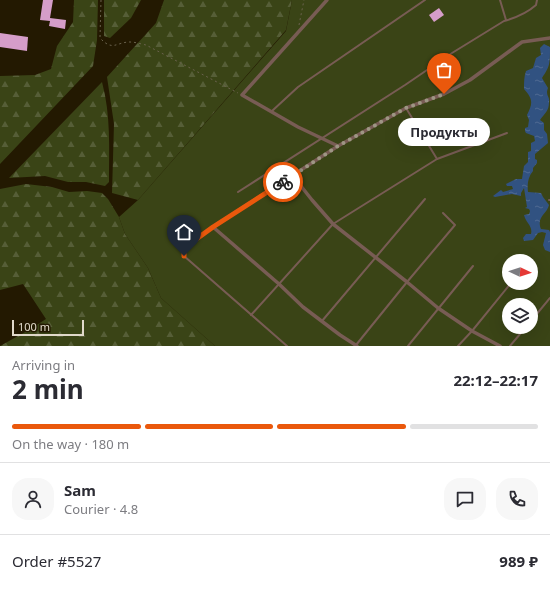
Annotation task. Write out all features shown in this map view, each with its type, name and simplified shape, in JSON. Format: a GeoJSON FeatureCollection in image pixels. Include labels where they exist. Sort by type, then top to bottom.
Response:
{"type":"FeatureCollection","features":[{"type":"Feature","properties":{"kind":"street"},"geometry":{"type":"LineString","coordinates":[[327,0],[242,95],[298,127],[324,138],[338,146]]}},
{"type":"Feature","properties":{"kind":"street"},"geometry":{"type":"LineString","coordinates":[[357,346],[303,307],[279,284],[213,227],[338,146],[406,108],[444,94],[470,80],[522,42],[550,38]]}},
{"type":"Feature","properties":{"kind":"street"},"geometry":{"type":"LineString","coordinates":[[293,176],[333,224],[438,308],[472,331],[500,346]]}},
{"type":"Feature","properties":{"kind":"lane"},"geometry":{"type":"LineString","coordinates":[[271,112],[298,87],[426,0]]}},
{"type":"Feature","properties":{"kind":"lane"},"geometry":{"type":"LineString","coordinates":[[500,0],[506,20]]}},
{"type":"Feature","properties":{"kind":"lane"},"geometry":{"type":"LineString","coordinates":[[238,192],[406,85],[452,52],[506,20],[530,9],[536,5],[537,0]]}},
{"type":"Feature","properties":{"kind":"lane"},"geometry":{"type":"LineString","coordinates":[[406,108],[437,159]]}},
{"type":"Feature","properties":{"kind":"lane"},"geometry":{"type":"LineString","coordinates":[[251,315],[333,224],[437,159],[507,133]]}},
{"type":"Feature","properties":{"kind":"lane"},"geometry":{"type":"LineString","coordinates":[[322,321],[377,258],[425,199]]}},
{"type":"Feature","properties":{"kind":"lane"},"geometry":{"type":"LineString","coordinates":[[357,346],[407,282],[455,225],[443,213]]}},
{"type":"Feature","properties":{"kind":"lane"},"geometry":{"type":"LineString","coordinates":[[213,227],[184,248],[184,256],[287,346]]}},
{"type":"Feature","properties":{"kind":"lane"},"geometry":{"type":"LineString","coordinates":[[408,346],[473,266]]}},
{"type":"Feature","properties":{"kind":"lane"},"geometry":{"type":"LineString","coordinates":[[458,346],[505,290]]}},
{"type":"Feature","properties":{"kind":"lane"},"geometry":{"type":"LineString","coordinates":[[538,313],[550,298]]}},
{"type":"Feature","properties":{"kind":"lane"},"geometry":{"type":"LineString","coordinates":[[510,346],[520,334]]}},
{"type":"Feature","properties":{"kind":"path"},"geometry":{"type":"LineString","coordinates":[[101,0],[100,38],[109,45],[118,46],[129,42],[146,45],[242,95]]}},
{"type":"Feature","properties":{"kind":"path"},"geometry":{"type":"LineString","coordinates":[[297,34],[304,0]]}},
{"type":"Feature","properties":{"kind":"green space"},"geometry":{"type":"Polygon","coordinates":[[[74,0],[98,0],[97,40],[93,66],[0,164],[0,76],[35,75],[51,69],[57,46],[73,22],[74,0]]]}},
{"type":"Feature","properties":{"kind":"green space"},"geometry":{"type":"Polygon","coordinates":[[[104,0],[141,0],[131,18],[110,38],[104,36],[104,0]]]}},
{"type":"Feature","properties":{"kind":"green space"},"geometry":{"type":"Polygon","coordinates":[[[164,0],[292,0],[286,30],[138,200],[112,193],[114,124],[107,77],[156,23],[164,0]]]}},
{"type":"Feature","properties":{"kind":"green space"},"geometry":{"type":"Polygon","coordinates":[[[292,0],[550,0],[550,346],[215,346],[161,298],[148,268],[125,234],[119,217],[138,200],[286,31],[292,0]]]}},
{"type":"Feature","properties":{"kind":"green space"},"geometry":{"type":"Polygon","coordinates":[[[102,82],[108,119],[109,182],[105,186],[86,182],[68,182],[45,176],[9,178],[102,82]]]}},
{"type":"Feature","properties":{"kind":"green space"},"geometry":{"type":"Polygon","coordinates":[[[26,184],[52,187],[69,192],[87,191],[102,193],[108,199],[119,217],[125,234],[148,268],[161,298],[215,346],[0,346],[46,319],[23,284],[0,290],[0,189],[26,184]]]}},
{"type":"Feature","properties":{"kind":"water"},"geometry":{"type":"Polygon","coordinates":[[[544,44],[550,47],[549,64],[542,78],[548,88],[547,93],[549,105],[540,120],[544,123],[544,130],[547,134],[548,143],[535,154],[537,163],[529,178],[528,192],[541,193],[549,205],[540,221],[540,225],[541,229],[549,230],[550,232],[550,252],[545,250],[543,245],[546,233],[538,233],[533,240],[524,241],[523,238],[526,234],[531,234],[531,231],[524,215],[529,214],[530,211],[529,209],[525,208],[527,207],[524,188],[521,196],[512,194],[495,197],[493,196],[501,190],[503,192],[513,189],[512,186],[507,186],[506,184],[516,179],[522,179],[524,166],[528,162],[528,152],[531,151],[531,143],[535,141],[534,136],[526,133],[525,131],[525,128],[528,127],[529,120],[527,115],[531,101],[524,89],[524,77],[526,71],[533,68],[536,58],[541,55],[540,48],[544,44]]]}},
{"type":"Feature","properties":{"kind":"building"},"geometry":{"type":"Polygon","coordinates":[[[43,0],[53,0],[50,18],[66,20],[65,29],[49,26],[50,21],[40,20],[43,0]]]}},
{"type":"Feature","properties":{"kind":"building"},"geometry":{"type":"Polygon","coordinates":[[[439,8],[444,15],[434,22],[429,15],[439,8]]]}},
{"type":"Feature","properties":{"kind":"building"},"geometry":{"type":"Polygon","coordinates":[[[0,33],[28,37],[27,51],[0,47],[0,33]]]}},
{"type":"Feature","properties":{"kind":"way so far"},"geometry":{"type":"LineString","coordinates":[[283,182],[338,146],[406,108],[444,94]]}},
{"type":"Feature","properties":{"kind":"place","name":"Продукты"},"geometry":{"type":"Point","coordinates":[444,94]}},
{"type":"Feature","properties":{"kind":"route"},"geometry":{"type":"LineString","coordinates":[[184,256],[184,248],[213,227],[283,182]]}}]}
